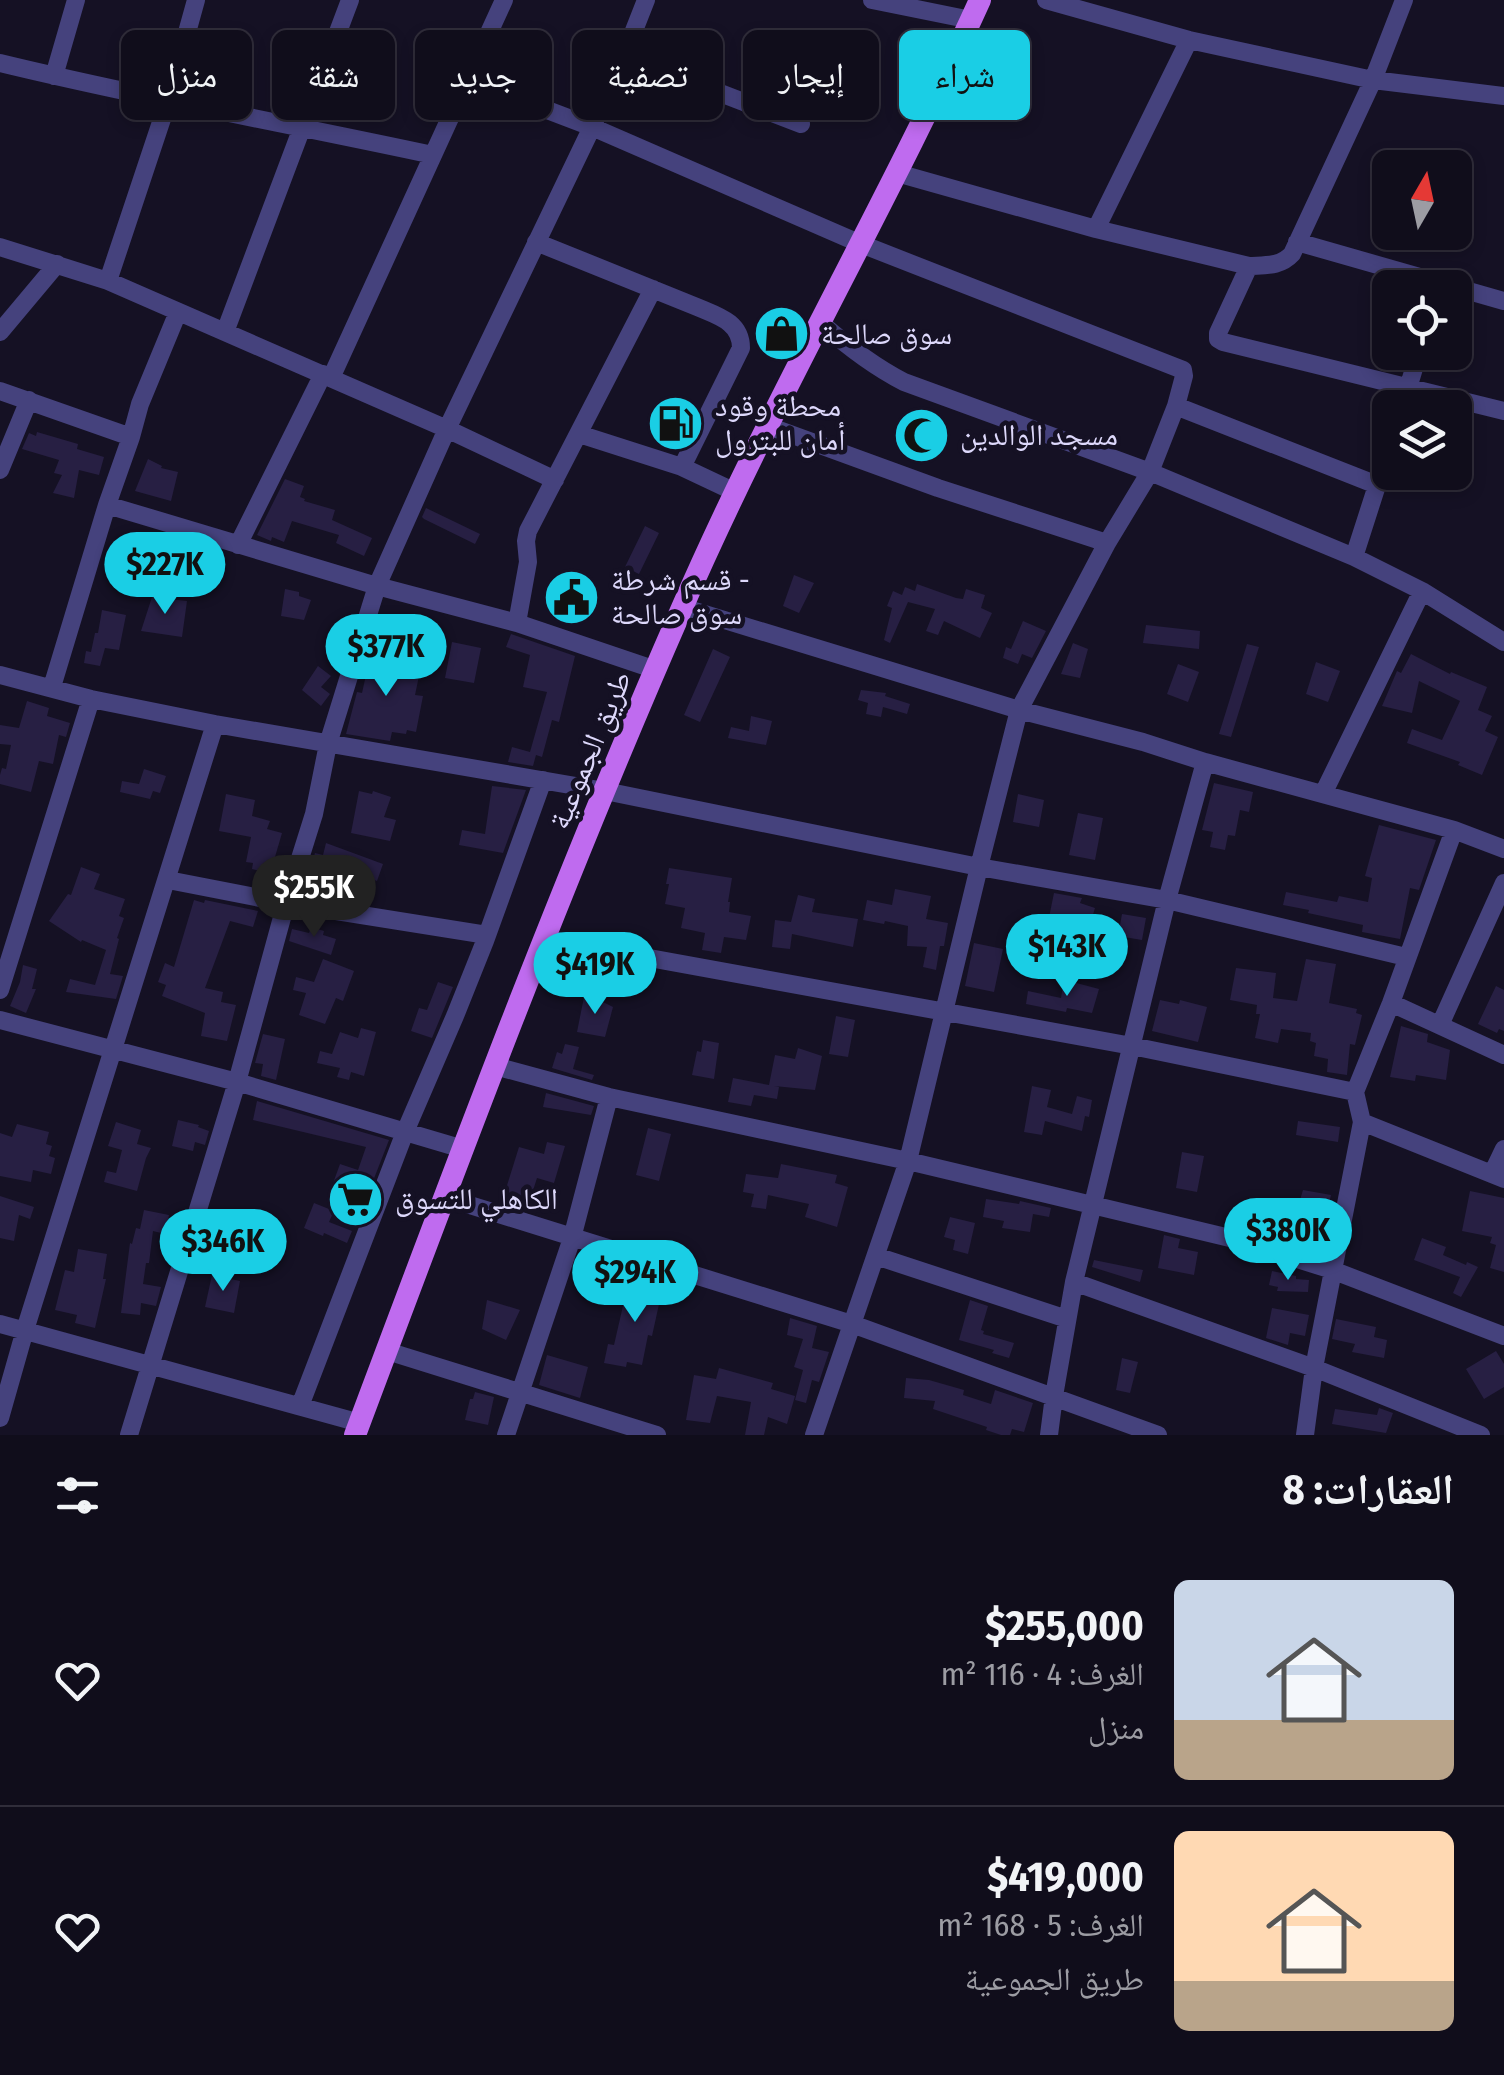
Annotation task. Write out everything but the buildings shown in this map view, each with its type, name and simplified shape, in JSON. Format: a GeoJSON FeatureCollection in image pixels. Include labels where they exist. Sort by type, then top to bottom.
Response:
{"type":"FeatureCollection","features":[{"type":"Feature","properties":{"kind":"main road","name":"طريق الجموعية"},"geometry":{"type":"LineString","coordinates":[[357,1429],[545,939],[682,607],[735,492],[976,10]]}},
{"type":"Feature","properties":{"kind":"street"},"geometry":{"type":"LineString","coordinates":[[54,76],[76,0]]}},
{"type":"Feature","properties":{"kind":"street"},"geometry":{"type":"LineString","coordinates":[[188,30],[196,0]]}},
{"type":"Feature","properties":{"kind":"street"},"geometry":{"type":"LineString","coordinates":[[225,332],[350,0]]}},
{"type":"Feature","properties":{"kind":"street"},"geometry":{"type":"LineString","coordinates":[[490,30],[504,0]]}},
{"type":"Feature","properties":{"kind":"street"},"geometry":{"type":"LineString","coordinates":[[634,30],[646,0]]}},
{"type":"Feature","properties":{"kind":"street"},"geometry":{"type":"LineString","coordinates":[[872,0],[976,10]]}},
{"type":"Feature","properties":{"kind":"street"},"geometry":{"type":"LineString","coordinates":[[1046,0],[1189,40],[1374,80],[1504,96]]}},
{"type":"Feature","properties":{"kind":"street"},"geometry":{"type":"LineString","coordinates":[[897,173],[1096,229],[1248,266],[1285,262],[1374,80],[1404,0]]}},
{"type":"Feature","properties":{"kind":"street"},"geometry":{"type":"LineString","coordinates":[[1096,229],[1189,40]]}},
{"type":"Feature","properties":{"kind":"street"},"geometry":{"type":"LineString","coordinates":[[0,64],[121,91]]}},
{"type":"Feature","properties":{"kind":"street"},"geometry":{"type":"LineString","coordinates":[[723,94],[800,124]]}},
{"type":"Feature","properties":{"kind":"street"},"geometry":{"type":"LineString","coordinates":[[552,112],[862,244],[1183,370],[1176,406],[1150,472],[1107,543],[1019,710],[908,1160],[814,1435]]}},
{"type":"Feature","properties":{"kind":"street"},"geometry":{"type":"LineString","coordinates":[[252,117],[433,155]]}},
{"type":"Feature","properties":{"kind":"street"},"geometry":{"type":"LineString","coordinates":[[108,281],[162,120]]}},
{"type":"Feature","properties":{"kind":"street"},"geometry":{"type":"LineString","coordinates":[[238,545],[327,376],[449,120]]}},
{"type":"Feature","properties":{"kind":"street"},"geometry":{"type":"LineString","coordinates":[[128,1435],[237,1082],[314,814],[328,744],[377,586],[447,429],[595,120]]}},
{"type":"Feature","properties":{"kind":"street"},"geometry":{"type":"LineString","coordinates":[[536,242],[718,316],[737,329],[740,348],[682,467]]}},
{"type":"Feature","properties":{"kind":"street"},"geometry":{"type":"LineString","coordinates":[[1297,242],[1388,270]]}},
{"type":"Feature","properties":{"kind":"street"},"geometry":{"type":"LineString","coordinates":[[0,247],[108,281],[555,480]]}},
{"type":"Feature","properties":{"kind":"street"},"geometry":{"type":"LineString","coordinates":[[0,332],[57,264]]}},
{"type":"Feature","properties":{"kind":"street"},"geometry":{"type":"LineString","coordinates":[[1248,266],[1218,339],[1504,412]]}},
{"type":"Feature","properties":{"kind":"street"},"geometry":{"type":"LineString","coordinates":[[517,623],[528,562],[528,531],[653,290]]}},
{"type":"Feature","properties":{"kind":"street"},"geometry":{"type":"LineString","coordinates":[[1472,293],[1504,301]]}},
{"type":"Feature","properties":{"kind":"street"},"geometry":{"type":"LineString","coordinates":[[52,687],[140,404],[178,312]]}},
{"type":"Feature","properties":{"kind":"street"},"geometry":{"type":"LineString","coordinates":[[821,323],[851,350],[904,382],[1150,472],[1354,557],[1422,591],[1504,642]]}},
{"type":"Feature","properties":{"kind":"street"},"geometry":{"type":"LineString","coordinates":[[1409,388],[1414,370]]}},
{"type":"Feature","properties":{"kind":"street"},"geometry":{"type":"LineString","coordinates":[[0,391],[131,437]]}},
{"type":"Feature","properties":{"kind":"street"},"geometry":{"type":"LineString","coordinates":[[0,470],[29,400]]}},
{"type":"Feature","properties":{"kind":"street"},"geometry":{"type":"LineString","coordinates":[[1176,406],[1372,482]]}},
{"type":"Feature","properties":{"kind":"street"},"geometry":{"type":"LineString","coordinates":[[768,426],[938,488],[1107,543]]}},
{"type":"Feature","properties":{"kind":"street"},"geometry":{"type":"LineString","coordinates":[[580,434],[682,467],[735,492]]}},
{"type":"Feature","properties":{"kind":"street"},"geometry":{"type":"LineString","coordinates":[[1354,557],[1375,490]]}},
{"type":"Feature","properties":{"kind":"street"},"geometry":{"type":"LineString","coordinates":[[107,505],[377,586],[517,623],[656,670]]}},
{"type":"Feature","properties":{"kind":"street"},"geometry":{"type":"LineString","coordinates":[[1324,792],[1422,591]]}},
{"type":"Feature","properties":{"kind":"street"},"geometry":{"type":"LineString","coordinates":[[682,607],[1019,710],[1454,830],[1504,850]]}},
{"type":"Feature","properties":{"kind":"street"},"geometry":{"type":"LineString","coordinates":[[0,675],[91,699],[215,724],[605,791],[978,867],[1167,900],[1406,958]]}},
{"type":"Feature","properties":{"kind":"street"},"geometry":{"type":"LineString","coordinates":[[0,990],[91,699]]}},
{"type":"Feature","properties":{"kind":"street"},"geometry":{"type":"LineString","coordinates":[[0,1418],[215,724]]}},
{"type":"Feature","properties":{"kind":"street"},"geometry":{"type":"LineString","coordinates":[[1049,1435],[1074,1282],[1167,900],[1206,762]]}},
{"type":"Feature","properties":{"kind":"street"},"geometry":{"type":"LineString","coordinates":[[300,1406],[405,1132],[456,1016],[544,780]]}},
{"type":"Feature","properties":{"kind":"street"},"geometry":{"type":"LineString","coordinates":[[1306,1435],[1314,1368],[1362,1122],[1355,1092],[1454,830]]}},
{"type":"Feature","properties":{"kind":"street"},"geometry":{"type":"LineString","coordinates":[[168,880],[487,935]]}},
{"type":"Feature","properties":{"kind":"street"},"geometry":{"type":"LineString","coordinates":[[1440,1026],[1504,883]]}},
{"type":"Feature","properties":{"kind":"street"},"geometry":{"type":"LineString","coordinates":[[545,939],[1132,1046],[1355,1092]]}},
{"type":"Feature","properties":{"kind":"street"},"geometry":{"type":"LineString","coordinates":[[1391,1003],[1504,1055]]}},
{"type":"Feature","properties":{"kind":"street"},"geometry":{"type":"LineString","coordinates":[[0,1020],[237,1082],[463,1149]]}},
{"type":"Feature","properties":{"kind":"street"},"geometry":{"type":"LineString","coordinates":[[496,1066],[609,1098],[908,1160],[1234,1239],[1332,1270],[1504,1336]]}},
{"type":"Feature","properties":{"kind":"street"},"geometry":{"type":"LineString","coordinates":[[506,1435],[572,1238],[609,1098]]}},
{"type":"Feature","properties":{"kind":"street"},"geometry":{"type":"LineString","coordinates":[[1362,1122],[1498,1177],[1504,1149]]}},
{"type":"Feature","properties":{"kind":"street"},"geometry":{"type":"LineString","coordinates":[[444,1198],[852,1324],[1158,1435]]}},
{"type":"Feature","properties":{"kind":"street"},"geometry":{"type":"LineString","coordinates":[[876,1256],[1068,1319]]}},
{"type":"Feature","properties":{"kind":"street"},"geometry":{"type":"LineString","coordinates":[[1074,1282],[1314,1368],[1481,1435]]}},
{"type":"Feature","properties":{"kind":"street"},"geometry":{"type":"LineString","coordinates":[[0,1324],[300,1406],[357,1429]]}},
{"type":"Feature","properties":{"kind":"street"},"geometry":{"type":"LineString","coordinates":[[387,1351],[651,1434]]}},
{"type":"Feature","properties":{"kind":"place","name":"سوق صالحة"},"geometry":{"type":"Point","coordinates":[782,334]}},
{"type":"Feature","properties":{"kind":"place","name":"محطة وقود أمان للبترول"},"geometry":{"type":"Point","coordinates":[676,423]}},
{"type":"Feature","properties":{"kind":"place","name":"مسجد الوالدين"},"geometry":{"type":"Point","coordinates":[921,435]}},
{"type":"Feature","properties":{"kind":"place","name":"قسم شرطة - سوق صالحة"},"geometry":{"type":"Point","coordinates":[572,597]}},
{"type":"Feature","properties":{"kind":"place","name":"الكاهلي للتسوق"},"geometry":{"type":"Point","coordinates":[356,1199]}}]}
